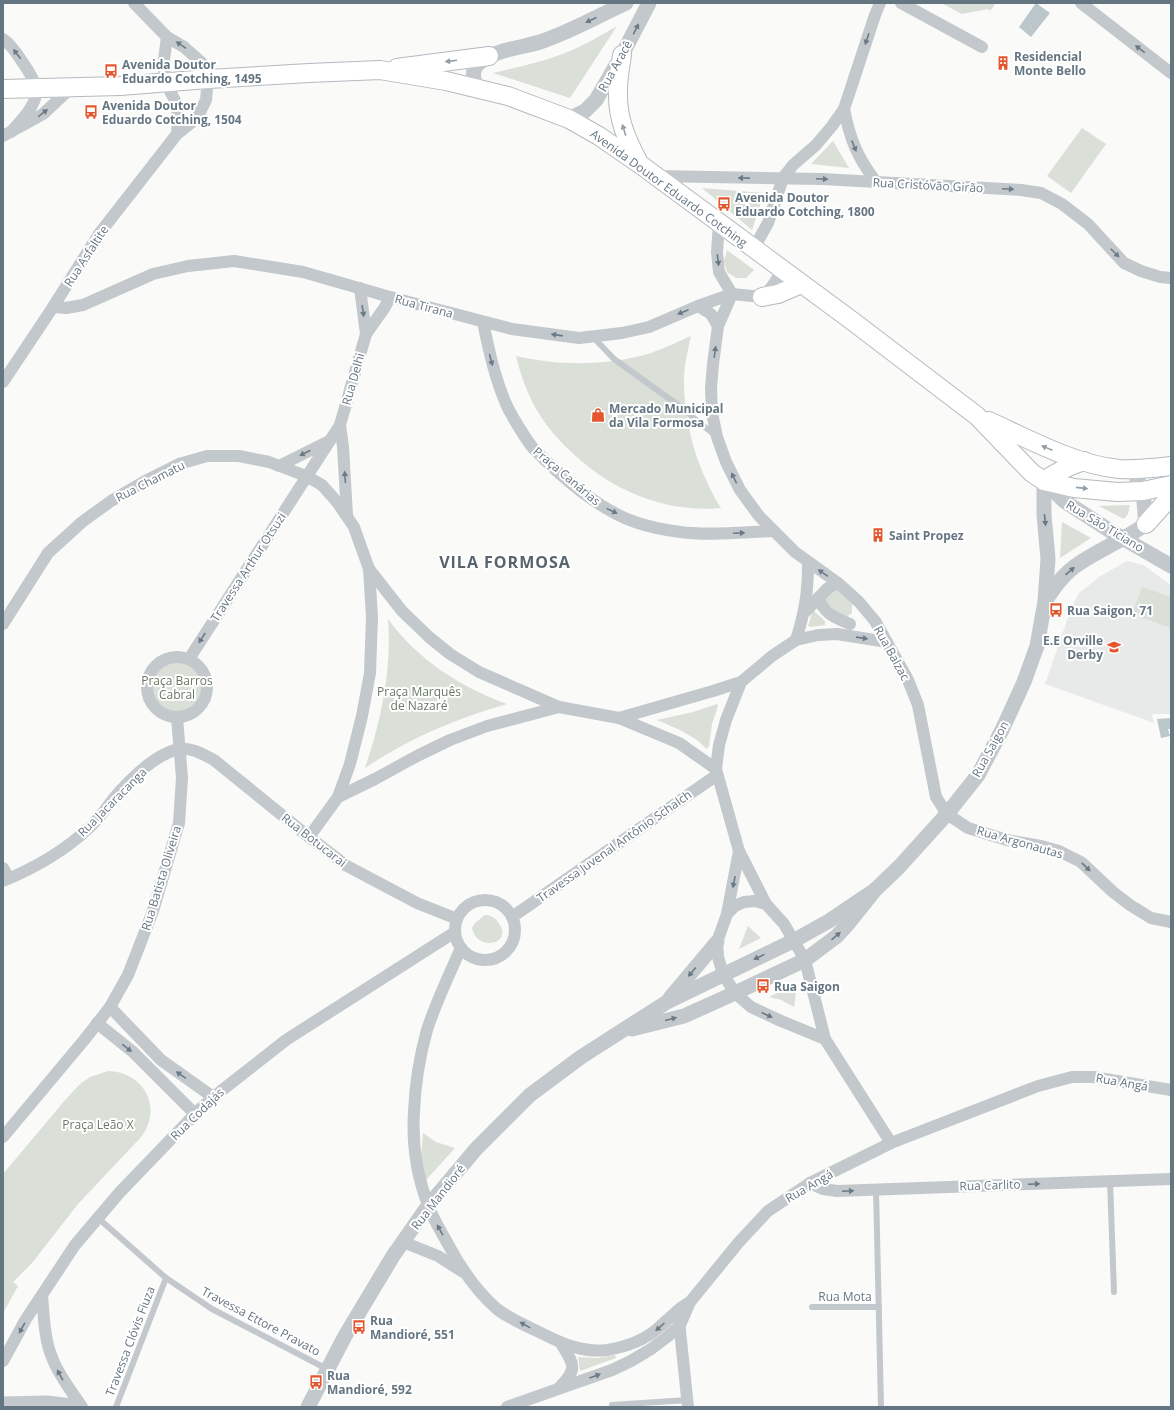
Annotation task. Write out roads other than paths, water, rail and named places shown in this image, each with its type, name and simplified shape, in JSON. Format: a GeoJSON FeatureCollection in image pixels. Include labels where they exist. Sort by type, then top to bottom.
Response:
{"type":"FeatureCollection","features":[{"type":"Feature","properties":{"kind":"main road"},"geometry":{"type":"LineString","coordinates":[[380,70],[489,56]]}},
{"type":"Feature","properties":{"kind":"main road"},"geometry":{"type":"LineString","coordinates":[[622,56],[618,96],[620,118],[627,140],[640,165]]}},
{"type":"Feature","properties":{"kind":"main road","name":"Avenida Doutor Eduardo Cotching"},"geometry":{"type":"LineString","coordinates":[[3,89],[120,86],[208,79],[380,70],[477,88],[508,96],[569,119],[599,136],[640,165],[754,248],[977,416],[1032,473],[1044,481],[1074,488],[1117,492],[1159,489],[1171,485]]}},
{"type":"Feature","properties":{"kind":"main road"},"geometry":{"type":"LineString","coordinates":[[762,297],[778,294],[801,284]]}},
{"type":"Feature","properties":{"kind":"main road","name":"Avenida Doutor Eduardo Cotching"},"geometry":{"type":"LineString","coordinates":[[977,416],[1045,447],[1084,461],[1134,470],[1171,466]]}},
{"type":"Feature","properties":{"kind":"main road"},"geometry":{"type":"LineString","coordinates":[[1044,481],[1054,473],[1066,467],[1084,461]]}},
{"type":"Feature","properties":{"kind":"main road"},"geometry":{"type":"LineString","coordinates":[[1146,524],[1163,505],[1171,492]]}},
{"type":"Feature","properties":{"kind":"street"},"geometry":{"type":"LineString","coordinates":[[134,3],[167,37],[184,47],[202,63],[208,79]]}},
{"type":"Feature","properties":{"kind":"street"},"geometry":{"type":"LineString","coordinates":[[477,88],[474,80],[474,72],[477,65],[489,56],[540,42],[583,24],[626,3]]}},
{"type":"Feature","properties":{"kind":"street","name":"Rua Aracê"},"geometry":{"type":"LineString","coordinates":[[569,119],[584,111],[596,100],[622,56],[649,3]]}},
{"type":"Feature","properties":{"kind":"street"},"geometry":{"type":"LineString","coordinates":[[754,248],[768,223],[783,178],[793,165],[816,145],[832,126],[844,108],[872,22],[880,3]]}},
{"type":"Feature","properties":{"kind":"street"},"geometry":{"type":"LineString","coordinates":[[901,3],[982,47]]}},
{"type":"Feature","properties":{"kind":"street"},"geometry":{"type":"LineString","coordinates":[[1081,3],[1171,74]]}},
{"type":"Feature","properties":{"kind":"street"},"geometry":{"type":"LineString","coordinates":[[167,37],[165,43],[164,60],[165,82],[177,104],[178,119],[176,134]]}},
{"type":"Feature","properties":{"kind":"street"},"geometry":{"type":"LineString","coordinates":[[3,39],[17,54],[28,71],[36,88],[29,112],[7,134]]}},
{"type":"Feature","properties":{"kind":"street","name":"Rua Asfaltite"},"geometry":{"type":"LineString","coordinates":[[3,382],[99,234],[176,134],[197,118],[206,100],[208,79]]}},
{"type":"Feature","properties":{"kind":"street"},"geometry":{"type":"LineString","coordinates":[[7,134],[43,114],[72,87]]}},
{"type":"Feature","properties":{"kind":"street"},"geometry":{"type":"LineString","coordinates":[[844,108],[849,134],[856,152],[865,168],[876,182]]}},
{"type":"Feature","properties":{"kind":"street","name":"Rua Cristóvão Girão"},"geometry":{"type":"LineString","coordinates":[[655,176],[822,179],[1021,190],[1041,194],[1062,204],[1088,224],[1124,263],[1141,271],[1160,277],[1171,278]]}},
{"type":"Feature","properties":{"kind":"street"},"geometry":{"type":"LineString","coordinates":[[720,223],[717,252],[719,272],[732,294],[718,326],[711,388],[712,413],[717,437],[726,462],[740,490],[759,516],[774,531]]}},
{"type":"Feature","properties":{"kind":"street","name":"Rua Tirana"},"geometry":{"type":"LineString","coordinates":[[53,306],[66,308],[83,305],[153,274],[188,266],[234,261],[303,272],[390,297],[512,329],[579,338],[594,338],[648,327],[698,306],[732,294],[762,297]]}},
{"type":"Feature","properties":{"kind":"street"},"geometry":{"type":"LineString","coordinates":[[762,297],[770,290],[780,274],[781,269]]}},
{"type":"Feature","properties":{"kind":"street","name":"Rua Delhi"},"geometry":{"type":"LineString","coordinates":[[360,288],[366,334]]}},
{"type":"Feature","properties":{"kind":"street","name":"Rua Delhi"},"geometry":{"type":"LineString","coordinates":[[306,476],[340,425],[366,334],[385,307],[390,297]]}},
{"type":"Feature","properties":{"kind":"street"},"geometry":{"type":"LineString","coordinates":[[698,306],[711,314],[718,326]]}},
{"type":"Feature","properties":{"kind":"street","name":"Praça Canárias"},"geometry":{"type":"LineString","coordinates":[[483,322],[489,353],[508,408],[532,446],[566,478],[600,505],[635,522],[680,532],[720,534],[774,531]]}},
{"type":"Feature","properties":{"kind":"street","name":"Rua Delhi"},"geometry":{"type":"LineString","coordinates":[[340,425],[343,447],[347,516]]}},
{"type":"Feature","properties":{"kind":"street"},"geometry":{"type":"LineString","coordinates":[[279,466],[330,440]]}},
{"type":"Feature","properties":{"kind":"street","name":"Rua Chamatu"},"geometry":{"type":"LineString","coordinates":[[3,623],[48,553],[82,522],[111,501],[146,480],[179,464],[207,456],[239,456],[268,462],[306,476],[322,486],[337,502],[354,527],[370,569]]}},
{"type":"Feature","properties":{"kind":"street"},"geometry":{"type":"LineString","coordinates":[[1134,470],[1142,491],[1146,524]]}},
{"type":"Feature","properties":{"kind":"street","name":"Travessa Arthur Otsuzi"},"geometry":{"type":"LineString","coordinates":[[189,659],[306,476]]}},
{"type":"Feature","properties":{"kind":"street","name":"Rua São Ticiano"},"geometry":{"type":"LineString","coordinates":[[1044,481],[1064,501],[1171,566]]}},
{"type":"Feature","properties":{"kind":"street","name":"Rua Saigon"},"geometry":{"type":"LineString","coordinates":[[735,993],[805,960],[837,936],[848,926],[875,890],[899,867],[947,814],[978,775],[1002,730],[1024,682],[1037,646],[1045,601],[1048,559],[1044,515],[1044,481]]}},
{"type":"Feature","properties":{"kind":"street","name":"Rua Saigon"},"geometry":{"type":"LineString","coordinates":[[1045,601],[1059,581],[1073,568],[1092,556],[1125,539],[1146,524]]}},
{"type":"Feature","properties":{"kind":"street","name":"Rua Balzac"},"geometry":{"type":"LineString","coordinates":[[774,531],[795,552],[808,563],[838,583],[862,606],[875,621],[888,642],[908,680],[918,705],[934,792],[947,814]]}},
{"type":"Feature","properties":{"kind":"street"},"geometry":{"type":"LineString","coordinates":[[796,640],[804,612],[808,590],[808,563]]}},
{"type":"Feature","properties":{"kind":"street"},"geometry":{"type":"LineString","coordinates":[[370,569],[402,611],[428,636],[450,654],[479,672],[559,707],[619,718],[679,743],[716,772]]}},
{"type":"Feature","properties":{"kind":"street"},"geometry":{"type":"LineString","coordinates":[[309,837],[338,797],[350,764],[362,716],[370,673],[372,617],[370,569]]}},
{"type":"Feature","properties":{"kind":"street"},"geometry":{"type":"LineString","coordinates":[[804,612],[828,588],[838,583]]}},
{"type":"Feature","properties":{"kind":"street"},"geometry":{"type":"LineString","coordinates":[[818,598],[824,611],[829,615],[850,624]]}},
{"type":"Feature","properties":{"kind":"street"},"geometry":{"type":"LineString","coordinates":[[837,634],[850,624],[862,606]]}},
{"type":"Feature","properties":{"kind":"street"},"geometry":{"type":"LineString","coordinates":[[619,718],[741,682],[772,656],[796,640],[818,635],[837,634],[888,642]]}},
{"type":"Feature","properties":{"kind":"street"},"geometry":{"type":"LineString","coordinates":[[180,657],[189,659],[198,665],[207,681],[205,699],[197,710],[186,716],[177,718],[164,715],[155,709],[149,700],[146,690],[147,679],[159,662],[169,658],[180,657]]}},
{"type":"Feature","properties":{"kind":"street"},"geometry":{"type":"LineString","coordinates":[[741,682],[726,720],[719,745],[716,772],[739,851],[766,904],[784,924],[795,940],[805,960],[825,1039],[890,1143]]}},
{"type":"Feature","properties":{"kind":"street"},"geometry":{"type":"LineString","coordinates":[[338,797],[450,740],[487,726],[559,707]]}},
{"type":"Feature","properties":{"kind":"street","name":"Rua Batista Oliveira"},"geometry":{"type":"LineString","coordinates":[[110,1007],[128,975],[152,911],[179,823],[182,778],[177,718]]}},
{"type":"Feature","properties":{"kind":"street","name":"Rua Botucarai"},"geometry":{"type":"LineString","coordinates":[[180,749],[197,752],[214,760],[347,866],[417,903],[457,919]]}},
{"type":"Feature","properties":{"kind":"street","name":"Rua Jacaracanga"},"geometry":{"type":"LineString","coordinates":[[5,875],[36,866],[75,840],[92,825],[123,788],[142,771],[160,757],[180,749]]}},
{"type":"Feature","properties":{"kind":"street","name":"Travessa Juvenal Antônio Schalch"},"geometry":{"type":"LineString","coordinates":[[512,917],[716,772]]}},
{"type":"Feature","properties":{"kind":"street","name":"Rua Argonautas"},"geometry":{"type":"LineString","coordinates":[[947,814],[968,828],[1007,840],[1059,851],[1081,862],[1113,892],[1130,905],[1151,918],[1171,922]]}},
{"type":"Feature","properties":{"kind":"street"},"geometry":{"type":"LineString","coordinates":[[667,1002],[717,942],[727,914],[739,851]]}},
{"type":"Feature","properties":{"kind":"street","name":"Rua Saigon"},"geometry":{"type":"LineString","coordinates":[[723,974],[795,940],[829,921],[875,890]]}},
{"type":"Feature","properties":{"kind":"street"},"geometry":{"type":"LineString","coordinates":[[488,900],[502,905],[512,917],[515,930],[512,943],[508,950],[501,956],[484,960],[475,959],[467,954],[456,941],[455,932],[457,919],[466,907],[480,901],[488,900]]}},
{"type":"Feature","properties":{"kind":"street"},"geometry":{"type":"LineString","coordinates":[[727,914],[735,906],[744,902],[755,901],[766,904]]}},
{"type":"Feature","properties":{"kind":"street","name":"Rua Codajás"},"geometry":{"type":"LineString","coordinates":[[3,1361],[26,1319],[75,1245],[120,1192],[195,1114],[286,1040],[455,932]]}},
{"type":"Feature","properties":{"kind":"street"},"geometry":{"type":"LineString","coordinates":[[717,942],[718,957],[723,974],[735,993],[751,1007],[782,1022],[825,1039]]}},
{"type":"Feature","properties":{"kind":"street"},"geometry":{"type":"LineString","coordinates":[[461,948],[442,989],[427,1031],[418,1073],[414,1112],[415,1153],[421,1185],[428,1206],[464,1272],[477,1290],[498,1309],[560,1342],[586,1351],[618,1348],[643,1339],[657,1330],[675,1312],[690,1302]]}},
{"type":"Feature","properties":{"kind":"street","name":"Rua Mandioré"},"geometry":{"type":"LineString","coordinates":[[308,1407],[348,1330],[393,1256],[428,1206],[476,1149],[530,1095],[581,1057],[667,1002],[723,974]]}},
{"type":"Feature","properties":{"kind":"street","name":"Rua Mandioré"},"geometry":{"type":"LineString","coordinates":[[620,1032],[684,1016],[735,993]]}},
{"type":"Feature","properties":{"kind":"street"},"geometry":{"type":"LineString","coordinates":[[3,1137],[110,1007],[161,1060],[213,1098]]}},
{"type":"Feature","properties":{"kind":"street"},"geometry":{"type":"LineString","coordinates":[[97,1023],[133,1052],[195,1114]]}},
{"type":"Feature","properties":{"kind":"street","name":"Rua Angá"},"geometry":{"type":"LineString","coordinates":[[507,1407],[612,1370],[651,1349],[680,1325],[690,1302],[738,1242],[768,1211],[810,1183],[890,1143],[1038,1086],[1072,1077],[1093,1077],[1171,1090]]}},
{"type":"Feature","properties":{"kind":"street","name":"Rua Carlito"},"geometry":{"type":"LineString","coordinates":[[810,1183],[823,1189],[837,1191],[1171,1179]]}},
{"type":"Feature","properties":{"kind":"street"},"geometry":{"type":"LineString","coordinates":[[403,1242],[438,1256],[464,1272]]}},
{"type":"Feature","properties":{"kind":"street"},"geometry":{"type":"LineString","coordinates":[[42,1296],[46,1332],[52,1358],[61,1378],[81,1407]]}},
{"type":"Feature","properties":{"kind":"street"},"geometry":{"type":"LineString","coordinates":[[675,1312],[680,1325],[688,1404]]}},
{"type":"Feature","properties":{"kind":"street"},"geometry":{"type":"LineString","coordinates":[[559,1389],[570,1377],[573,1369],[569,1356],[560,1342]]}},
{"type":"Feature","properties":{"kind":"street"},"geometry":{"type":"LineString","coordinates":[[3,1404],[48,1402],[81,1407]]}},
{"type":"Feature","properties":{"kind":"lane"},"geometry":{"type":"LineString","coordinates":[[594,338],[614,360],[678,405],[717,437]]}},
{"type":"Feature","properties":{"kind":"lane"},"geometry":{"type":"LineString","coordinates":[[1110,1181],[1114,1292]]}},
{"type":"Feature","properties":{"kind":"lane"},"geometry":{"type":"LineString","coordinates":[[876,1189],[881,1407]]}},
{"type":"Feature","properties":{"kind":"lane","name":"Travessa Clóvis Fiuza"},"geometry":{"type":"LineString","coordinates":[[98,1218],[166,1278],[116,1407]]}},
{"type":"Feature","properties":{"kind":"lane","name":"Travessa Ettore Pravato"},"geometry":{"type":"LineString","coordinates":[[166,1278],[212,1309],[328,1369]]}},
{"type":"Feature","properties":{"kind":"lane","name":"Rua Mota"},"geometry":{"type":"LineString","coordinates":[[812,1307],[879,1307]]}},
{"type":"Feature","properties":{"kind":"lane"},"geometry":{"type":"LineString","coordinates":[[612,1405],[688,1404]]}},
{"type":"Feature","properties":{"kind":"place","name":"Residencial Monte Bello"},"geometry":{"type":"Point","coordinates":[1003,63]}},
{"type":"Feature","properties":{"kind":"place","name":"Avenida Doutor Eduardo Cotching, 1495"},"geometry":{"type":"Point","coordinates":[111,71]}},
{"type":"Feature","properties":{"kind":"place","name":"Avenida Doutor Eduardo Cotching, 1504"},"geometry":{"type":"Point","coordinates":[91,112]}},
{"type":"Feature","properties":{"kind":"place","name":"Avenida Doutor Eduardo Cotching, 1800"},"geometry":{"type":"Point","coordinates":[724,204]}},
{"type":"Feature","properties":{"kind":"place","name":"Mercado Municipal da Vila Formosa"},"geometry":{"type":"Point","coordinates":[598,415]}},
{"type":"Feature","properties":{"kind":"place","name":"Saint Propez"},"geometry":{"type":"Point","coordinates":[878,535]}},
{"type":"Feature","properties":{"kind":"place","name":"Rua Saigon, 71"},"geometry":{"type":"Point","coordinates":[1056,610]}},
{"type":"Feature","properties":{"kind":"place","name":"E.E Orville Derby"},"geometry":{"type":"Point","coordinates":[1114,647]}},
{"type":"Feature","properties":{"kind":"place","name":"Rua Saigon"},"geometry":{"type":"Point","coordinates":[763,986]}},
{"type":"Feature","properties":{"kind":"place","name":"Rua Mandioré, 551"},"geometry":{"type":"Point","coordinates":[359,1327]}},
{"type":"Feature","properties":{"kind":"place","name":"Rua Mandioré, 592"},"geometry":{"type":"Point","coordinates":[316,1382]}},
{"type":"Feature","properties":{"kind":"district","name":"VILA FORMOSA"},"geometry":{"type":"Point","coordinates":[505,562]}},
{"type":"Feature","properties":{"kind":"park label","name":"Praça Barros Cabral"},"geometry":{"type":"Point","coordinates":[177,687]}},
{"type":"Feature","properties":{"kind":"park label","name":"Praça Marquês de Nazaré"},"geometry":{"type":"Point","coordinates":[419,698]}},
{"type":"Feature","properties":{"kind":"park label","name":"Praça Leão X"},"geometry":{"type":"Point","coordinates":[98,1124]}}]}
